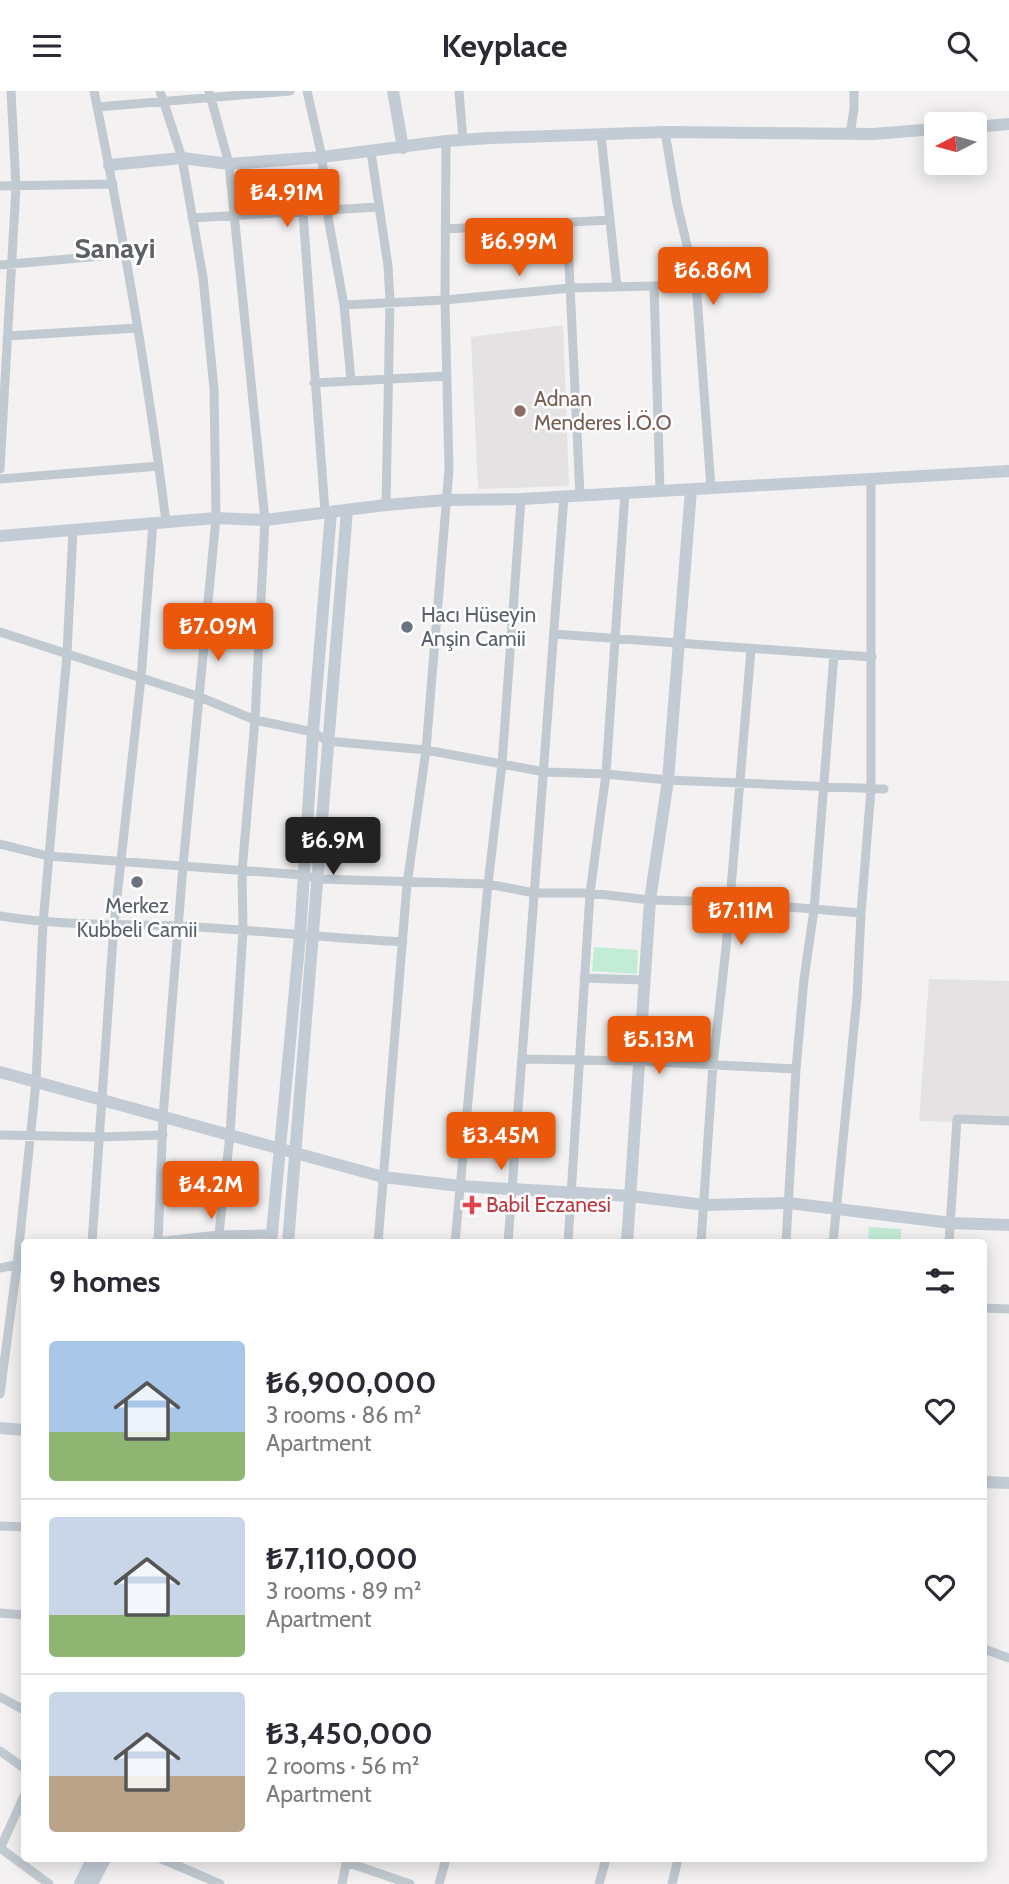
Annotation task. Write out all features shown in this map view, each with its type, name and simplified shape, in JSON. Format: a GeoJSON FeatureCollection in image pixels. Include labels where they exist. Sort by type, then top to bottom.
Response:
{"type":"FeatureCollection","features":[{"type":"Feature","properties":{"kind":"street"},"geometry":{"type":"LineString","coordinates":[[0,469],[16,187],[11,91]]}},
{"type":"Feature","properties":{"kind":"street"},"geometry":{"type":"LineString","coordinates":[[92,1239],[114,924],[160,523],[159,466],[138,328],[94,91]]}},
{"type":"Feature","properties":{"kind":"street"},"geometry":{"type":"LineString","coordinates":[[157,1239],[163,1117],[183,866],[216,518],[215,389],[203,277],[182,158],[160,91]]}},
{"type":"Feature","properties":{"kind":"street"},"geometry":{"type":"LineString","coordinates":[[97,107],[210,94],[290,91]]}},
{"type":"Feature","properties":{"kind":"street"},"geometry":{"type":"LineString","coordinates":[[307,91],[323,157],[327,212],[344,305],[351,380]]}},
{"type":"Feature","properties":{"kind":"street"},"geometry":{"type":"LineString","coordinates":[[393,91],[403,148]]}},
{"type":"Feature","properties":{"kind":"street"},"geometry":{"type":"LineString","coordinates":[[459,91],[463,140]]}},
{"type":"Feature","properties":{"kind":"street"},"geometry":{"type":"LineString","coordinates":[[850,134],[855,109],[854,91]]}},
{"type":"Feature","properties":{"kind":"street"},"geometry":{"type":"LineString","coordinates":[[210,94],[229,164],[265,520],[255,720],[242,872],[243,930],[230,1135],[218,1239],[272,1238],[306,936],[317,879],[347,510]]}},
{"type":"Feature","properties":{"kind":"street"},"geometry":{"type":"LineString","coordinates":[[987,126],[1009,124]]}},
{"type":"Feature","properties":{"kind":"street"},"geometry":{"type":"LineString","coordinates":[[109,165],[182,158],[229,164],[323,157],[463,140],[665,132],[850,134],[924,130]]}},
{"type":"Feature","properties":{"kind":"street"},"geometry":{"type":"LineString","coordinates":[[665,132],[677,204],[696,282],[711,488]]}},
{"type":"Feature","properties":{"kind":"street"},"geometry":{"type":"LineString","coordinates":[[601,135],[617,287]]}},
{"type":"Feature","properties":{"kind":"street"},"geometry":{"type":"LineString","coordinates":[[378,1239],[407,884],[426,750],[449,470],[445,300],[446,141]]}},
{"type":"Feature","properties":{"kind":"street"},"geometry":{"type":"LineString","coordinates":[[371,152],[388,265],[390,301],[386,505]]}},
{"type":"Feature","properties":{"kind":"street"},"geometry":{"type":"LineString","coordinates":[[0,186],[113,184]]}},
{"type":"Feature","properties":{"kind":"street"},"geometry":{"type":"LineString","coordinates":[[192,218],[379,207]]}},
{"type":"Feature","properties":{"kind":"street"},"geometry":{"type":"LineString","coordinates":[[288,1239],[306,936],[303,875],[328,512],[314,383],[303,213]]}},
{"type":"Feature","properties":{"kind":"street"},"geometry":{"type":"LineString","coordinates":[[445,229],[610,220]]}},
{"type":"Feature","properties":{"kind":"street"},"geometry":{"type":"LineString","coordinates":[[567,222],[580,495]]}},
{"type":"Feature","properties":{"kind":"street"},"geometry":{"type":"LineString","coordinates":[[0,265],[125,254]]}},
{"type":"Feature","properties":{"kind":"street"},"geometry":{"type":"LineString","coordinates":[[344,305],[445,300],[570,288],[696,282]]}},
{"type":"Feature","properties":{"kind":"street"},"geometry":{"type":"LineString","coordinates":[[654,286],[660,490]]}},
{"type":"Feature","properties":{"kind":"street"},"geometry":{"type":"LineString","coordinates":[[8,336],[138,328]]}},
{"type":"Feature","properties":{"kind":"street"},"geometry":{"type":"LineString","coordinates":[[314,383],[447,376]]}},
{"type":"Feature","properties":{"kind":"street"},"geometry":{"type":"LineString","coordinates":[[0,479],[159,466]]}},
{"type":"Feature","properties":{"kind":"street"},"geometry":{"type":"LineString","coordinates":[[0,536],[216,518],[265,520],[445,500],[521,499],[1009,471]]}},
{"type":"Feature","properties":{"kind":"street"},"geometry":{"type":"LineString","coordinates":[[833,1239],[857,997],[871,789],[871,478]]}},
{"type":"Feature","properties":{"kind":"street"},"geometry":{"type":"LineString","coordinates":[[627,1239],[650,900],[668,780],[691,490]]}},
{"type":"Feature","properties":{"kind":"street"},"geometry":{"type":"LineString","coordinates":[[568,1239],[590,893],[606,774],[625,492]]}},
{"type":"Feature","properties":{"kind":"street"},"geometry":{"type":"LineString","coordinates":[[508,1239],[564,496]]}},
{"type":"Feature","properties":{"kind":"street"},"geometry":{"type":"LineString","coordinates":[[454,1239],[502,764],[521,499]]}},
{"type":"Feature","properties":{"kind":"street"},"geometry":{"type":"LineString","coordinates":[[23,1239],[36,1082],[48,856],[67,654],[73,530]]}},
{"type":"Feature","properties":{"kind":"street"},"geometry":{"type":"LineString","coordinates":[[0,632],[200,697],[255,720],[313,732],[327,741],[426,750],[545,772],[884,789]]}},
{"type":"Feature","properties":{"kind":"street"},"geometry":{"type":"LineString","coordinates":[[554,634],[872,657]]}},
{"type":"Feature","properties":{"kind":"street"},"geometry":{"type":"LineString","coordinates":[[701,1239],[713,1064],[751,649]]}},
{"type":"Feature","properties":{"kind":"street"},"geometry":{"type":"LineString","coordinates":[[786,1239],[796,1069],[804,979],[814,909],[834,654]]}},
{"type":"Feature","properties":{"kind":"street"},"geometry":{"type":"LineString","coordinates":[[0,844],[48,856],[303,875],[317,879],[407,884],[488,884],[534,893],[590,893],[650,900],[729,902],[861,913]]}},
{"type":"Feature","properties":{"kind":"street"},"geometry":{"type":"LineString","coordinates":[[0,916],[43,923],[179,926],[403,941]]}},
{"type":"Feature","properties":{"kind":"street"},"geometry":{"type":"LineString","coordinates":[[584,978],[644,980]]}},
{"type":"Feature","properties":{"kind":"street"},"geometry":{"type":"LineString","coordinates":[[523,1059],[638,1061],[796,1069]]}},
{"type":"Feature","properties":{"kind":"street"},"geometry":{"type":"LineString","coordinates":[[0,1072],[383,1177],[460,1186],[631,1196],[705,1205],[789,1203],[951,1223],[1009,1225]]}},
{"type":"Feature","properties":{"kind":"street"},"geometry":{"type":"LineString","coordinates":[[949,1239],[957,1119],[1009,1121]]}},
{"type":"Feature","properties":{"kind":"street"},"geometry":{"type":"LineString","coordinates":[[0,1135],[163,1135]]}},
{"type":"Feature","properties":{"kind":"street"},"geometry":{"type":"LineString","coordinates":[[0,1268],[21,1264],[0,1394]]}},
{"type":"Feature","properties":{"kind":"street"},"geometry":{"type":"LineString","coordinates":[[987,1308],[1009,1309]]}},
{"type":"Feature","properties":{"kind":"street"},"geometry":{"type":"LineString","coordinates":[[0,1428],[21,1430]]}},
{"type":"Feature","properties":{"kind":"street"},"geometry":{"type":"LineString","coordinates":[[987,1482],[1009,1483]]}},
{"type":"Feature","properties":{"kind":"street"},"geometry":{"type":"LineString","coordinates":[[0,1526],[21,1527]]}},
{"type":"Feature","properties":{"kind":"street"},"geometry":{"type":"LineString","coordinates":[[0,1612],[21,1615]]}},
{"type":"Feature","properties":{"kind":"street"},"geometry":{"type":"LineString","coordinates":[[987,1650],[1009,1658]]}},
{"type":"Feature","properties":{"kind":"street"},"geometry":{"type":"LineString","coordinates":[[0,1697],[21,1708]]}},
{"type":"Feature","properties":{"kind":"street"},"geometry":{"type":"LineString","coordinates":[[0,1751],[21,1766]]}},
{"type":"Feature","properties":{"kind":"street"},"geometry":{"type":"LineString","coordinates":[[21,1802],[0,1848],[49,1884]]}},
{"type":"Feature","properties":{"kind":"street"},"geometry":{"type":"LineString","coordinates":[[80,1884],[91,1862]]}},
{"type":"Feature","properties":{"kind":"street"},"geometry":{"type":"LineString","coordinates":[[92,1884],[103,1862]]}},
{"type":"Feature","properties":{"kind":"street"},"geometry":{"type":"LineString","coordinates":[[173,1862],[220,1884]]}},
{"type":"Feature","properties":{"kind":"street"},"geometry":{"type":"LineString","coordinates":[[342,1884],[346,1862]]}},
{"type":"Feature","properties":{"kind":"street"},"geometry":{"type":"LineString","coordinates":[[351,1862],[410,1884]]}},
{"type":"Feature","properties":{"kind":"street"},"geometry":{"type":"LineString","coordinates":[[439,1884],[445,1862]]}},
{"type":"Feature","properties":{"kind":"street"},"geometry":{"type":"LineString","coordinates":[[599,1884],[605,1862]]}},
{"type":"Feature","properties":{"kind":"street"},"geometry":{"type":"LineString","coordinates":[[672,1884],[677,1862]]}},
{"type":"Feature","properties":{"kind":"shaded area","name":"Adnan Menderes İ.Ö.O"},"geometry":{"type":"Polygon","coordinates":[[[563,325],[569,486],[478,489],[471,337],[563,325]]]}},
{"type":"Feature","properties":{"kind":"shaded area"},"geometry":{"type":"Polygon","coordinates":[[[929,979],[1009,981],[1009,1123],[919,1121],[929,979]]]}},
{"type":"Feature","properties":{"kind":"green space"},"geometry":{"type":"Polygon","coordinates":[[[594,947],[638,950],[637,974],[592,971],[594,947]]]}},
{"type":"Feature","properties":{"kind":"green space"},"geometry":{"type":"Polygon","coordinates":[[[869,1227],[901,1229],[901,1239],[868,1239],[869,1227]]]}},
{"type":"Feature","properties":{"kind":"place","name":"Adnan Menderes İ.Ö.O"},"geometry":{"type":"Point","coordinates":[520,411]}},
{"type":"Feature","properties":{"kind":"place","name":"Hacı Hüseyin Anşin Camii"},"geometry":{"type":"Point","coordinates":[407,627]}},
{"type":"Feature","properties":{"kind":"place","name":"Merkez Kubbeli Camii"},"geometry":{"type":"Point","coordinates":[137,882]}},
{"type":"Feature","properties":{"kind":"place","name":"Babil Eczanesi"},"geometry":{"type":"Point","coordinates":[472,1205]}},
{"type":"Feature","properties":{"kind":"district","name":"Sanayi"},"geometry":{"type":"Point","coordinates":[115,248]}}]}
